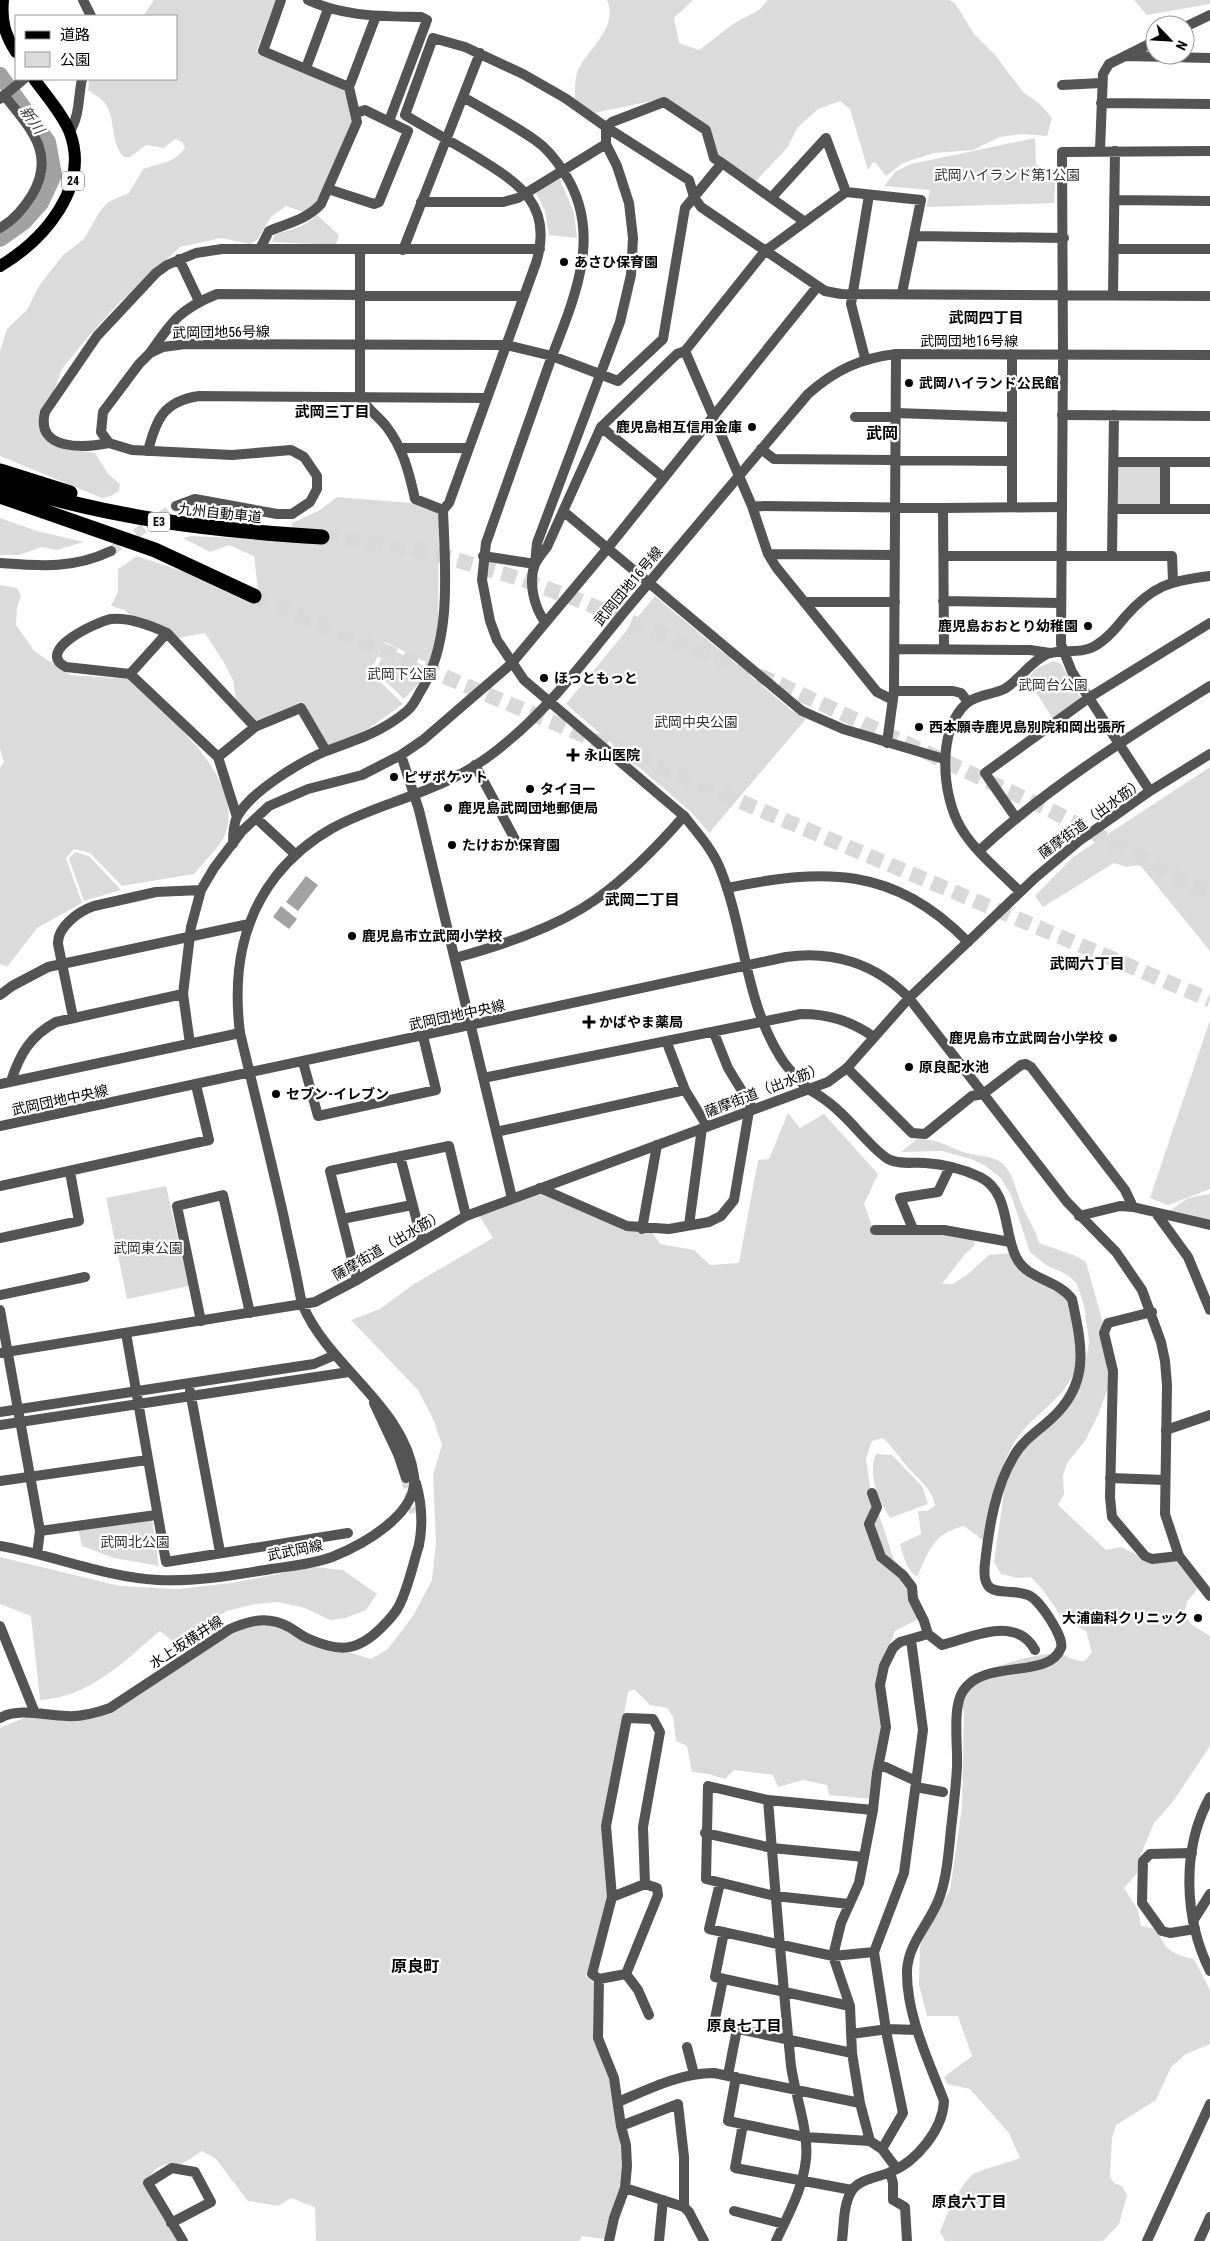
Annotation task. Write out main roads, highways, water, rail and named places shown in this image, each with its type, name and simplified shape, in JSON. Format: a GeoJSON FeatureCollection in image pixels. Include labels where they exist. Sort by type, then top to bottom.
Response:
{"type":"FeatureCollection","features":[{"type":"Feature","properties":{"kind":"highway"},"geometry":{"type":"LineString","coordinates":[[0,470],[58,490],[161,518],[254,533]]}},
{"type":"Feature","properties":{"kind":"highway","name":"九州自動車道"},"geometry":{"type":"LineString","coordinates":[[0,483],[118,515],[178,525],[254,533],[322,537]]}},
{"type":"Feature","properties":{"kind":"highway","name":"E3"},"geometry":{"type":"LineString","coordinates":[[0,496],[154,550],[254,596]]}},
{"type":"Feature","properties":{"kind":"highway"},"geometry":{"type":"LineString","coordinates":[[0,507],[154,550]]}},
{"type":"Feature","properties":{"kind":"main road"},"geometry":{"type":"LineString","coordinates":[[3,0],[3,27],[15,50]]}},
{"type":"Feature","properties":{"kind":"main road","name":"24"},"geometry":{"type":"LineString","coordinates":[[0,266],[32,241],[61,207],[69,193],[76,160],[70,132],[35,80]]}},
{"type":"Feature","properties":{"kind":"waterway","name":"新川"},"geometry":{"type":"LineString","coordinates":[[0,75],[48,142],[54,175],[41,203],[24,222],[0,239]]}},
{"type":"Feature","properties":{"kind":"tunnel"},"geometry":{"type":"LineString","coordinates":[[111,551],[176,506]]}},
{"type":"Feature","properties":{"kind":"tunnel"},"geometry":{"type":"LineString","coordinates":[[322,537],[355,540],[430,552],[521,579],[581,601],[779,684],[1052,811],[1210,894]]}},
{"type":"Feature","properties":{"kind":"tunnel"},"geometry":{"type":"LineString","coordinates":[[254,596],[1210,1000]]}},
{"type":"Feature","properties":{"kind":"tunnel"},"geometry":{"type":"LineString","coordinates":[[406,1478],[414,1513]]}},
{"type":"Feature","properties":{"kind":"place","name":"あさひ保育園"},"geometry":{"type":"Point","coordinates":[564,262]}},
{"type":"Feature","properties":{"kind":"place","name":"武岡ハイランド公民館"},"geometry":{"type":"Point","coordinates":[909,383]}},
{"type":"Feature","properties":{"kind":"place","name":"鹿児島相互信用金庫"},"geometry":{"type":"Point","coordinates":[752,427]}},
{"type":"Feature","properties":{"kind":"place","name":"鹿児島おおとり幼稚園"},"geometry":{"type":"Point","coordinates":[1088,626]}},
{"type":"Feature","properties":{"kind":"place","name":"ほっともっと"},"geometry":{"type":"Point","coordinates":[544,678]}},
{"type":"Feature","properties":{"kind":"place","name":"西本願寺鹿児島別院和岡出張所"},"geometry":{"type":"Point","coordinates":[919,727]}},
{"type":"Feature","properties":{"kind":"place","name":"永山医院"},"geometry":{"type":"Point","coordinates":[573,755]}},
{"type":"Feature","properties":{"kind":"place","name":"ピザポケット"},"geometry":{"type":"Point","coordinates":[394,777]}},
{"type":"Feature","properties":{"kind":"place","name":"タイヨー"},"geometry":{"type":"Point","coordinates":[530,789]}},
{"type":"Feature","properties":{"kind":"place","name":"鹿児島武岡団地郵便局"},"geometry":{"type":"Point","coordinates":[448,808]}},
{"type":"Feature","properties":{"kind":"place","name":"たけおか保育園"},"geometry":{"type":"Point","coordinates":[452,845]}},
{"type":"Feature","properties":{"kind":"place","name":"鹿児島市立武岡小学校"},"geometry":{"type":"Point","coordinates":[352,936]}},
{"type":"Feature","properties":{"kind":"place","name":"かばやま薬局"},"geometry":{"type":"Point","coordinates":[589,1022]}},
{"type":"Feature","properties":{"kind":"place","name":"鹿児島市立武岡台小学校"},"geometry":{"type":"Point","coordinates":[1113,1038]}},
{"type":"Feature","properties":{"kind":"place","name":"原良配水池"},"geometry":{"type":"Point","coordinates":[909,1067]}},
{"type":"Feature","properties":{"kind":"place","name":"セブン-イレブン"},"geometry":{"type":"Point","coordinates":[276,1094]}},
{"type":"Feature","properties":{"kind":"place","name":"大浦歯科クリニック"},"geometry":{"type":"Point","coordinates":[1198,1618]}},
{"type":"Feature","properties":{"kind":"district","name":"武岡四丁目"},"geometry":{"type":"Point","coordinates":[986,318]}},
{"type":"Feature","properties":{"kind":"district","name":"武岡三丁目"},"geometry":{"type":"Point","coordinates":[332,412]}},
{"type":"Feature","properties":{"kind":"district","name":"武岡"},"geometry":{"type":"Point","coordinates":[882,433]}},
{"type":"Feature","properties":{"kind":"district","name":"武岡二丁目"},"geometry":{"type":"Point","coordinates":[642,900]}},
{"type":"Feature","properties":{"kind":"district","name":"武岡六丁目"},"geometry":{"type":"Point","coordinates":[1087,964]}},
{"type":"Feature","properties":{"kind":"district","name":"原良町"},"geometry":{"type":"Point","coordinates":[415,1966]}},
{"type":"Feature","properties":{"kind":"district","name":"原良七丁目"},"geometry":{"type":"Point","coordinates":[744,2026]}},
{"type":"Feature","properties":{"kind":"district","name":"原良六丁目"},"geometry":{"type":"Point","coordinates":[969,2202]}},
{"type":"Feature","properties":{"kind":"park label","name":"武岡ハイランド第1公園"},"geometry":{"type":"Point","coordinates":[1007,175]}},
{"type":"Feature","properties":{"kind":"park label","name":"武岡下公園"},"geometry":{"type":"Point","coordinates":[402,674]}},
{"type":"Feature","properties":{"kind":"park label","name":"武岡台公園"},"geometry":{"type":"Point","coordinates":[1053,685]}},
{"type":"Feature","properties":{"kind":"park label","name":"武岡中央公園"},"geometry":{"type":"Point","coordinates":[696,722]}},
{"type":"Feature","properties":{"kind":"park label","name":"武岡東公園"},"geometry":{"type":"Point","coordinates":[148,1248]}},
{"type":"Feature","properties":{"kind":"park label","name":"武岡北公園"},"geometry":{"type":"Point","coordinates":[135,1542]}}]}
